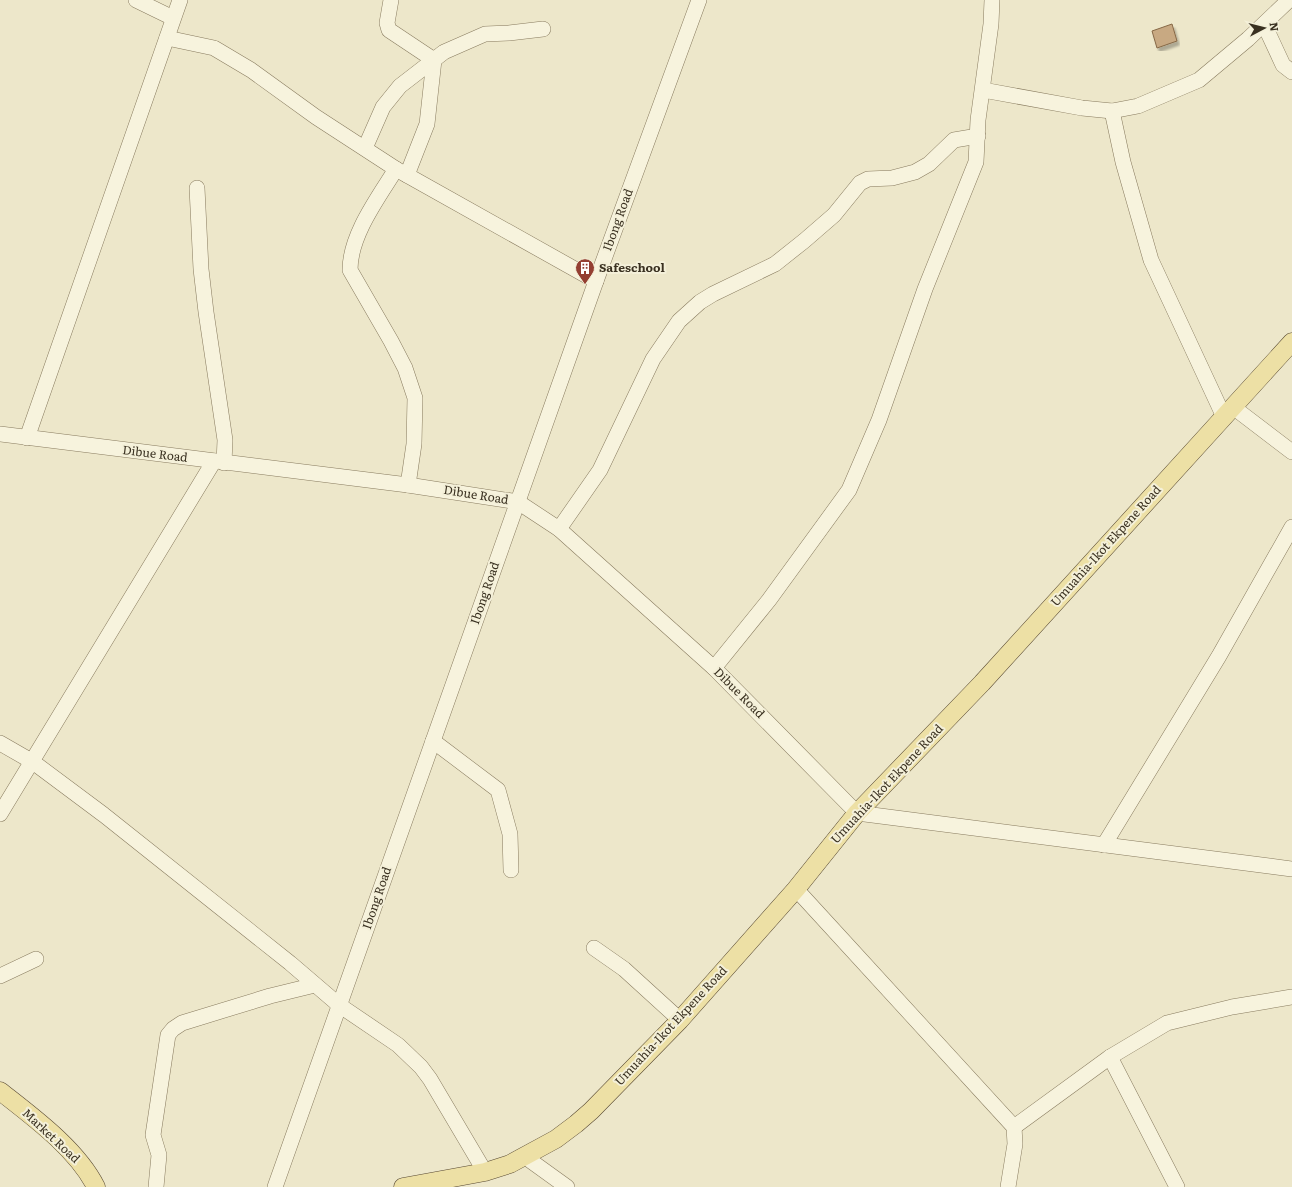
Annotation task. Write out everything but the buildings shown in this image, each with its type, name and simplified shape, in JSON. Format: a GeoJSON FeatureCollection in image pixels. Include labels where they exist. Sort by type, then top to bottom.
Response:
{"type":"FeatureCollection","features":[{"type":"Feature","properties":{"kind":"main road","name":"Umuahia-Ikot Ekpene Road"},"geometry":{"type":"LineString","coordinates":[[403,1187],[485,1172],[510,1164],[556,1139],[591,1111],[680,1020],[796,889],[857,813],[982,683],[1292,342]]}},
{"type":"Feature","properties":{"kind":"main road","name":"Market Road"},"geometry":{"type":"LineString","coordinates":[[0,1091],[30,1114],[67,1148],[90,1175],[96,1187]]}},
{"type":"Feature","properties":{"kind":"street"},"geometry":{"type":"LineString","coordinates":[[136,0],[173,18]]}},
{"type":"Feature","properties":{"kind":"street"},"geometry":{"type":"LineString","coordinates":[[27,438],[180,0]]}},
{"type":"Feature","properties":{"kind":"street"},"geometry":{"type":"LineString","coordinates":[[391,0],[387,23],[389,30],[434,60]]}},
{"type":"Feature","properties":{"kind":"street","name":"Ibong Road"},"geometry":{"type":"LineString","coordinates":[[275,1187],[596,281],[699,0]]}},
{"type":"Feature","properties":{"kind":"street"},"geometry":{"type":"LineString","coordinates":[[714,668],[769,600],[849,490],[879,420],[925,289],[976,162],[978,120],[991,24],[992,0]]}},
{"type":"Feature","properties":{"kind":"street"},"geometry":{"type":"LineString","coordinates":[[983,90],[1082,108],[1112,111],[1138,106],[1199,80],[1248,39],[1289,0]]}},
{"type":"Feature","properties":{"kind":"street"},"geometry":{"type":"LineString","coordinates":[[1264,24],[1283,65],[1292,72]]}},
{"type":"Feature","properties":{"kind":"street"},"geometry":{"type":"LineString","coordinates":[[366,148],[383,107],[400,86],[444,52],[485,34],[543,29]]}},
{"type":"Feature","properties":{"kind":"street"},"geometry":{"type":"LineString","coordinates":[[167,38],[214,48],[251,70],[316,117],[402,172],[596,281]]}},
{"type":"Feature","properties":{"kind":"street"},"geometry":{"type":"LineString","coordinates":[[408,485],[414,444],[414,398],[401,361],[350,270],[350,258],[356,241],[372,207],[402,172],[427,124],[434,60]]}},
{"type":"Feature","properties":{"kind":"street"},"geometry":{"type":"LineString","coordinates":[[1112,111],[1123,162],[1151,260],[1228,412],[1292,452]]}},
{"type":"Feature","properties":{"kind":"street"},"geometry":{"type":"LineString","coordinates":[[559,528],[600,470],[653,359],[679,321],[700,302],[713,294],[775,264],[804,242],[834,215],[860,183],[868,179],[892,178],[915,172],[929,164],[954,140],[978,136]]}},
{"type":"Feature","properties":{"kind":"street"},"geometry":{"type":"LineString","coordinates":[[0,814],[219,462],[225,440],[201,269],[197,188]]}},
{"type":"Feature","properties":{"kind":"street","name":"Dibue Road"},"geometry":{"type":"LineString","coordinates":[[0,434],[408,485],[518,502],[559,528],[714,668],[857,813]]}},
{"type":"Feature","properties":{"kind":"street"},"geometry":{"type":"LineString","coordinates":[[1104,845],[1218,656],[1292,527]]}},
{"type":"Feature","properties":{"kind":"street"},"geometry":{"type":"LineString","coordinates":[[433,741],[498,790],[510,834],[511,870]]}},
{"type":"Feature","properties":{"kind":"street"},"geometry":{"type":"LineString","coordinates":[[0,743],[33,762],[104,815],[290,963],[340,1005],[398,1045],[430,1079],[485,1172]]}},
{"type":"Feature","properties":{"kind":"street"},"geometry":{"type":"LineString","coordinates":[[857,813],[1292,869]]}},
{"type":"Feature","properties":{"kind":"street"},"geometry":{"type":"LineString","coordinates":[[796,889],[1014,1127],[1015,1144],[1008,1187]]}},
{"type":"Feature","properties":{"kind":"street"},"geometry":{"type":"LineString","coordinates":[[594,948],[624,970],[680,1020]]}},
{"type":"Feature","properties":{"kind":"street"},"geometry":{"type":"LineString","coordinates":[[0,976],[36,959]]}},
{"type":"Feature","properties":{"kind":"street"},"geometry":{"type":"LineString","coordinates":[[156,1187],[159,1155],[153,1135],[168,1035],[170,1032],[182,1023],[270,996],[315,985]]}},
{"type":"Feature","properties":{"kind":"street"},"geometry":{"type":"LineString","coordinates":[[1014,1127],[1110,1057],[1167,1023],[1232,1007],[1292,997]]}},
{"type":"Feature","properties":{"kind":"street"},"geometry":{"type":"LineString","coordinates":[[1110,1057],[1177,1187]]}},
{"type":"Feature","properties":{"kind":"street"},"geometry":{"type":"LineString","coordinates":[[524,1156],[567,1187]]}},
{"type":"Feature","properties":{"kind":"place","name":"Safeschool"},"geometry":{"type":"Point","coordinates":[585,285]}}]}
